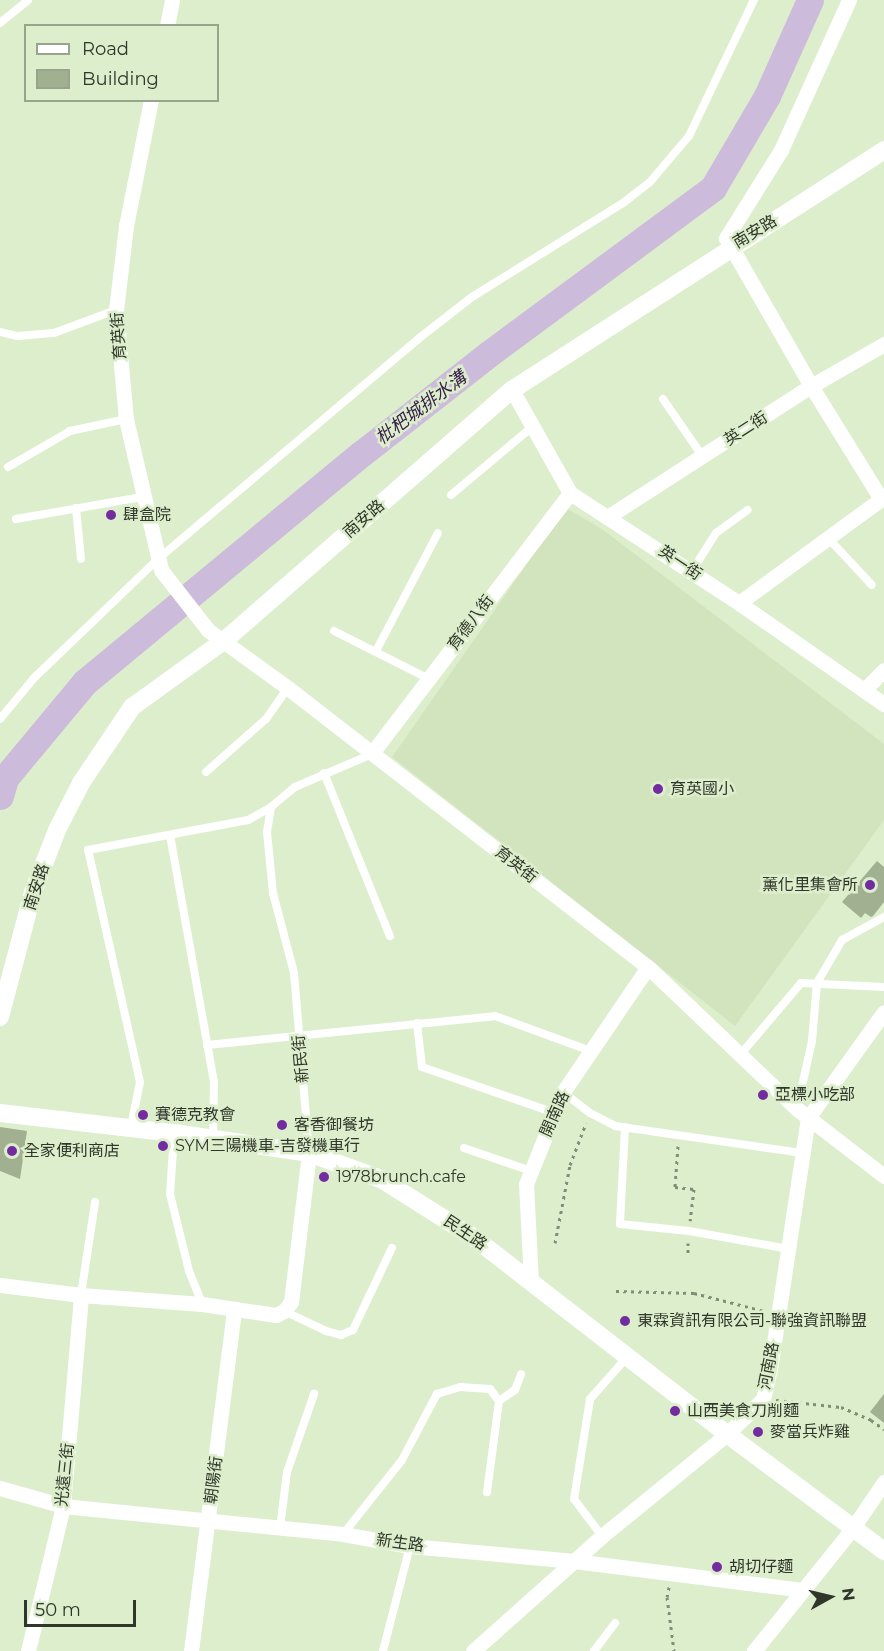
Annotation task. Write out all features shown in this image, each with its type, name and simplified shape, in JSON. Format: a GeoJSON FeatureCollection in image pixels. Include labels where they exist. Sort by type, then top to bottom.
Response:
{"type":"FeatureCollection","features":[{"type":"Feature","properties":{"kind":"street"},"geometry":{"type":"LineString","coordinates":[[167,24],[172,0]]}},
{"type":"Feature","properties":{"kind":"street"},"geometry":{"type":"LineString","coordinates":[[739,603],[883,498],[812,386],[726,238],[781,150],[849,0]]}},
{"type":"Feature","properties":{"kind":"street","name":"育英街"},"geometry":{"type":"LineString","coordinates":[[151,102],[126,226],[116,310],[126,419],[159,564],[208,630],[225,640],[288,688],[648,967],[802,1113],[884,1176]]}},
{"type":"Feature","properties":{"kind":"street","name":"南安路"},"geometry":{"type":"LineString","coordinates":[[0,1017],[33,892],[65,810],[132,707],[225,640],[512,390],[731,246],[758,232],[884,150]]}},
{"type":"Feature","properties":{"kind":"street","name":"英二街"},"geometry":{"type":"LineString","coordinates":[[609,516],[703,458],[812,386],[884,344]]}},
{"type":"Feature","properties":{"kind":"street","name":"英一街"},"geometry":{"type":"LineString","coordinates":[[512,390],[570,493],[609,516],[739,603],[884,704]]}},
{"type":"Feature","properties":{"kind":"street","name":"育德八街"},"geometry":{"type":"LineString","coordinates":[[372,753],[570,493]]}},
{"type":"Feature","properties":{"kind":"street"},"geometry":{"type":"LineString","coordinates":[[864,690],[884,670]]}},
{"type":"Feature","properties":{"kind":"street","name":"開南路"},"geometry":{"type":"LineString","coordinates":[[531,1282],[526,1193],[531,1171],[563,1092],[648,967]]}},
{"type":"Feature","properties":{"kind":"street","name":"河南路"},"geometry":{"type":"LineString","coordinates":[[473,1651],[602,1536],[727,1434],[762,1399],[770,1369],[803,1153],[802,1113],[884,1012]]}},
{"type":"Feature","properties":{"kind":"street","name":"民生路"},"geometry":{"type":"LineString","coordinates":[[0,1113],[174,1133],[309,1153],[381,1179],[473,1237],[727,1434],[884,1551]]}},
{"type":"Feature","properties":{"kind":"street","name":"新民街"},"geometry":{"type":"LineString","coordinates":[[284,1311],[291,1302],[309,1153]]}},
{"type":"Feature","properties":{"kind":"street"},"geometry":{"type":"LineString","coordinates":[[0,1285],[81,1295],[202,1304],[276,1315],[284,1311]]}},
{"type":"Feature","properties":{"kind":"street","name":"光遠三街"},"geometry":{"type":"LineString","coordinates":[[28,1651],[63,1506],[81,1295]]}},
{"type":"Feature","properties":{"kind":"street","name":"朝陽街"},"geometry":{"type":"LineString","coordinates":[[191,1651],[234,1310]]}},
{"type":"Feature","properties":{"kind":"street"},"geometry":{"type":"LineString","coordinates":[[754,1651],[852,1529],[884,1482]]}},
{"type":"Feature","properties":{"kind":"street","name":"新生路"},"geometry":{"type":"LineString","coordinates":[[0,1488],[63,1506],[343,1534],[410,1546],[574,1561],[802,1590]]}},
{"type":"Feature","properties":{"kind":"lane"},"geometry":{"type":"LineString","coordinates":[[0,22],[28,0]]}},
{"type":"Feature","properties":{"kind":"lane"},"geometry":{"type":"LineString","coordinates":[[0,719],[34,678],[159,564],[418,339],[472,297],[623,203],[650,182],[689,136],[754,0]]}},
{"type":"Feature","properties":{"kind":"lane"},"geometry":{"type":"LineString","coordinates":[[0,332],[18,336],[54,333],[116,310]]}},
{"type":"Feature","properties":{"kind":"lane"},"geometry":{"type":"LineString","coordinates":[[663,399],[703,458]]}},
{"type":"Feature","properties":{"kind":"lane"},"geometry":{"type":"LineString","coordinates":[[8,467],[70,431],[126,419]]}},
{"type":"Feature","properties":{"kind":"lane"},"geometry":{"type":"LineString","coordinates":[[451,495],[532,427]]}},
{"type":"Feature","properties":{"kind":"lane"},"geometry":{"type":"LineString","coordinates":[[16,519],[142,496]]}},
{"type":"Feature","properties":{"kind":"lane"},"geometry":{"type":"LineString","coordinates":[[76,508],[81,559]]}},
{"type":"Feature","properties":{"kind":"lane"},"geometry":{"type":"LineString","coordinates":[[692,572],[716,533],[748,510]]}},
{"type":"Feature","properties":{"kind":"lane"},"geometry":{"type":"LineString","coordinates":[[376,651],[438,532]]}},
{"type":"Feature","properties":{"kind":"lane"},"geometry":{"type":"LineString","coordinates":[[828,538],[872,585]]}},
{"type":"Feature","properties":{"kind":"lane"},"geometry":{"type":"LineString","coordinates":[[334,631],[429,679]]}},
{"type":"Feature","properties":{"kind":"lane"},"geometry":{"type":"LineString","coordinates":[[206,772],[266,719],[288,688]]}},
{"type":"Feature","properties":{"kind":"lane"},"geometry":{"type":"LineString","coordinates":[[130,1128],[140,1082],[88,850],[248,820],[271,807],[295,786],[372,753]]}},
{"type":"Feature","properties":{"kind":"lane"},"geometry":{"type":"LineString","coordinates":[[324,773],[390,936]]}},
{"type":"Feature","properties":{"kind":"lane","name":"新民街"},"geometry":{"type":"LineString","coordinates":[[271,807],[267,832],[273,893],[294,973],[309,1153]]}},
{"type":"Feature","properties":{"kind":"lane"},"geometry":{"type":"LineString","coordinates":[[170,835],[214,1081],[213,1139]]}},
{"type":"Feature","properties":{"kind":"lane"},"geometry":{"type":"LineString","coordinates":[[802,1113],[817,983],[842,940],[884,917]]}},
{"type":"Feature","properties":{"kind":"lane"},"geometry":{"type":"LineString","coordinates":[[740,1055],[801,983],[884,987]]}},
{"type":"Feature","properties":{"kind":"lane"},"geometry":{"type":"LineString","coordinates":[[207,1045],[495,1016],[591,1051]]}},
{"type":"Feature","properties":{"kind":"lane"},"geometry":{"type":"LineString","coordinates":[[417,1023],[422,1066],[555,1113]]}},
{"type":"Feature","properties":{"kind":"lane"},"geometry":{"type":"LineString","coordinates":[[563,1092],[590,1113],[615,1126],[803,1153]]}},
{"type":"Feature","properties":{"kind":"lane"},"geometry":{"type":"LineString","coordinates":[[625,1127],[620,1224],[689,1231],[789,1249]]}},
{"type":"Feature","properties":{"kind":"lane"},"geometry":{"type":"LineString","coordinates":[[174,1133],[170,1194],[186,1261],[202,1304]]}},
{"type":"Feature","properties":{"kind":"lane"},"geometry":{"type":"LineString","coordinates":[[464,1148],[531,1171]]}},
{"type":"Feature","properties":{"kind":"lane"},"geometry":{"type":"LineString","coordinates":[[81,1295],[95,1202]]}},
{"type":"Feature","properties":{"kind":"lane"},"geometry":{"type":"LineString","coordinates":[[284,1311],[341,1335],[353,1330],[392,1248]]}},
{"type":"Feature","properties":{"kind":"lane"},"geometry":{"type":"LineString","coordinates":[[602,1536],[574,1498],[590,1399],[628,1356]]}},
{"type":"Feature","properties":{"kind":"lane"},"geometry":{"type":"LineString","coordinates":[[499,1401],[515,1390],[521,1374]]}},
{"type":"Feature","properties":{"kind":"lane"},"geometry":{"type":"LineString","coordinates":[[343,1534],[402,1460],[437,1394],[460,1387],[490,1389],[499,1401],[487,1492]]}},
{"type":"Feature","properties":{"kind":"lane"},"geometry":{"type":"LineString","coordinates":[[280,1528],[287,1472],[314,1394]]}},
{"type":"Feature","properties":{"kind":"lane"},"geometry":{"type":"LineString","coordinates":[[383,1651],[410,1546]]}},
{"type":"Feature","properties":{"kind":"lane"},"geometry":{"type":"LineString","coordinates":[[594,1651],[615,1623]]}},
{"type":"Feature","properties":{"kind":"path"},"geometry":{"type":"LineString","coordinates":[[555,1243],[570,1165],[590,1113]]}},
{"type":"Feature","properties":{"kind":"path"},"geometry":{"type":"LineString","coordinates":[[678,1135],[675,1187],[694,1189],[688,1253]]}},
{"type":"Feature","properties":{"kind":"path"},"geometry":{"type":"LineString","coordinates":[[616,1291],[694,1293],[777,1314]]}},
{"type":"Feature","properties":{"kind":"path"},"geometry":{"type":"LineString","coordinates":[[762,1399],[841,1407],[871,1420],[884,1429]]}},
{"type":"Feature","properties":{"kind":"path"},"geometry":{"type":"LineString","coordinates":[[672,1573],[667,1597],[674,1651]]}},
{"type":"Feature","properties":{"kind":"shaded area","name":"育英國小"},"geometry":{"type":"Polygon","coordinates":[[[566,508],[602,529],[884,744],[884,820],[735,1026],[392,757],[566,508]]]}},
{"type":"Feature","properties":{"kind":"building","name":"薰化里集會所"},"geometry":{"type":"Polygon","coordinates":[[[877,861],[884,867],[884,902],[873,916],[865,913],[861,918],[842,902],[877,861]]]}},
{"type":"Feature","properties":{"kind":"building","name":"全家便利商店"},"geometry":{"type":"Polygon","coordinates":[[[0,1127],[27,1131],[20,1179],[0,1171],[0,1127]]]}},
{"type":"Feature","properties":{"kind":"building"},"geometry":{"type":"Polygon","coordinates":[[[884,1394],[884,1423],[870,1412],[884,1394]]]}},
{"type":"Feature","properties":{"kind":"waterway","name":"枇杷城排水溝"},"geometry":{"type":"LineString","coordinates":[[0,796],[5,778],[85,682],[361,454],[490,353],[713,188],[767,96],[810,0]]}},
{"type":"Feature","properties":{"kind":"place","name":"肆盒院"},"geometry":{"type":"Point","coordinates":[111,515]}},
{"type":"Feature","properties":{"kind":"place","name":"育英國小"},"geometry":{"type":"Point","coordinates":[658,789]}},
{"type":"Feature","properties":{"kind":"place","name":"薰化里集會所"},"geometry":{"type":"Point","coordinates":[870,885]}},
{"type":"Feature","properties":{"kind":"place","name":"亞標小吃部"},"geometry":{"type":"Point","coordinates":[763,1095]}},
{"type":"Feature","properties":{"kind":"place","name":"賽德克教會"},"geometry":{"type":"Point","coordinates":[143,1115]}},
{"type":"Feature","properties":{"kind":"place","name":"客香御餐坊"},"geometry":{"type":"Point","coordinates":[282,1125]}},
{"type":"Feature","properties":{"kind":"place","name":"SYM三陽機車-吉發機車行"},"geometry":{"type":"Point","coordinates":[163,1146]}},
{"type":"Feature","properties":{"kind":"place","name":"全家便利商店"},"geometry":{"type":"Point","coordinates":[12,1151]}},
{"type":"Feature","properties":{"kind":"place","name":"1978brunch.cafe"},"geometry":{"type":"Point","coordinates":[324,1177]}},
{"type":"Feature","properties":{"kind":"place","name":"東霖資訊有限公司-聯強資訊聯盟"},"geometry":{"type":"Point","coordinates":[625,1321]}},
{"type":"Feature","properties":{"kind":"place","name":"山西美食刀削麵"},"geometry":{"type":"Point","coordinates":[675,1411]}},
{"type":"Feature","properties":{"kind":"place","name":"麥當兵炸雞"},"geometry":{"type":"Point","coordinates":[758,1432]}},
{"type":"Feature","properties":{"kind":"place","name":"胡切仔麵"},"geometry":{"type":"Point","coordinates":[717,1567]}}]}
